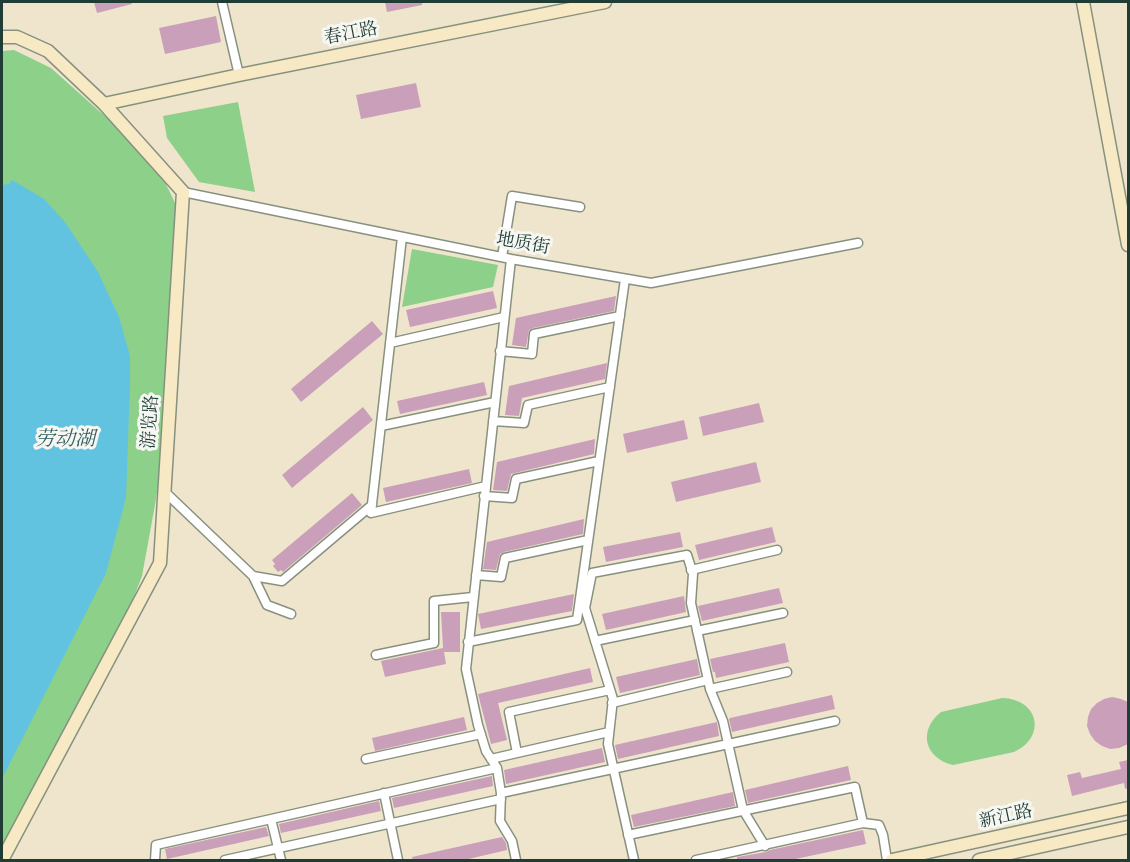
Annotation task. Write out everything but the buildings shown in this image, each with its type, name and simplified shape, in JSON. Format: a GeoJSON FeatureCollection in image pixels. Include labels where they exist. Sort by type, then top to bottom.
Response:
{"type":"FeatureCollection","features":[{"type":"Feature","properties":{"kind":"main road","name":"春江路"},"geometry":{"type":"LineString","coordinates":[[104,104],[605,2]]}},
{"type":"Feature","properties":{"kind":"main road"},"geometry":{"type":"LineString","coordinates":[[1083,2],[1128,245]]}},
{"type":"Feature","properties":{"kind":"main road"},"geometry":{"type":"LineString","coordinates":[[2,37],[17,37],[48,51],[104,104],[183,192]]}},
{"type":"Feature","properties":{"kind":"main road","name":"游览路"},"geometry":{"type":"LineString","coordinates":[[2,860],[160,563],[183,192]]}},
{"type":"Feature","properties":{"kind":"main road","name":"新江路"},"geometry":{"type":"LineString","coordinates":[[890,861],[1128,808]]}},
{"type":"Feature","properties":{"kind":"main road","name":"新江路"},"geometry":{"type":"LineString","coordinates":[[979,861],[1128,826]]}},
{"type":"Feature","properties":{"kind":"street"},"geometry":{"type":"LineString","coordinates":[[222,2],[239,75]]}},
{"type":"Feature","properties":{"kind":"street","name":"地质街"},"geometry":{"type":"LineString","coordinates":[[183,192],[506,258],[651,283],[858,243]]}},
{"type":"Feature","properties":{"kind":"street"},"geometry":{"type":"LineString","coordinates":[[516,861],[512,841],[500,821],[501,796],[497,768],[486,752],[465,669],[504,317],[506,258],[512,196],[580,207]]}},
{"type":"Feature","properties":{"kind":"street"},"geometry":{"type":"LineString","coordinates":[[402,237],[371,513],[486,486]]}},
{"type":"Feature","properties":{"kind":"street"},"geometry":{"type":"LineString","coordinates":[[468,642],[577,620],[625,279]]}},
{"type":"Feature","properties":{"kind":"street"},"geometry":{"type":"LineString","coordinates":[[500,351],[532,354],[534,334],[620,316]]}},
{"type":"Feature","properties":{"kind":"street"},"geometry":{"type":"LineString","coordinates":[[390,343],[504,317]]}},
{"type":"Feature","properties":{"kind":"street"},"geometry":{"type":"LineString","coordinates":[[493,421],[524,423],[528,405],[610,387]]}},
{"type":"Feature","properties":{"kind":"street"},"geometry":{"type":"LineString","coordinates":[[381,426],[495,402]]}},
{"type":"Feature","properties":{"kind":"street"},"geometry":{"type":"LineString","coordinates":[[484,496],[512,498],[516,479],[599,461]]}},
{"type":"Feature","properties":{"kind":"street"},"geometry":{"type":"LineString","coordinates":[[164,491],[254,576],[267,604],[291,614]]}},
{"type":"Feature","properties":{"kind":"street"},"geometry":{"type":"LineString","coordinates":[[254,576],[282,581],[372,505]]}},
{"type":"Feature","properties":{"kind":"street"},"geometry":{"type":"LineString","coordinates":[[476,574],[501,577],[505,558],[588,540]]}},
{"type":"Feature","properties":{"kind":"street"},"geometry":{"type":"LineString","coordinates":[[691,570],[777,550]]}},
{"type":"Feature","properties":{"kind":"street"},"geometry":{"type":"LineString","coordinates":[[634,861],[608,744],[612,703],[610,690],[585,608],[592,573],[687,555],[693,574],[691,603],[709,684],[723,721],[743,810],[765,846]]}},
{"type":"Feature","properties":{"kind":"street"},"geometry":{"type":"LineString","coordinates":[[376,655],[434,642],[434,601],[473,597]]}},
{"type":"Feature","properties":{"kind":"street"},"geometry":{"type":"LineString","coordinates":[[697,631],[783,612]]}},
{"type":"Feature","properties":{"kind":"street"},"geometry":{"type":"LineString","coordinates":[[595,641],[695,620]]}},
{"type":"Feature","properties":{"kind":"street"},"geometry":{"type":"LineString","coordinates":[[612,703],[787,672]]}},
{"type":"Feature","properties":{"kind":"street"},"geometry":{"type":"LineString","coordinates":[[517,753],[509,712],[610,690]]}},
{"type":"Feature","properties":{"kind":"street"},"geometry":{"type":"LineString","coordinates":[[225,861],[390,824],[614,768],[836,721]]}},
{"type":"Feature","properties":{"kind":"street"},"geometry":{"type":"LineString","coordinates":[[491,759],[609,732]]}},
{"type":"Feature","properties":{"kind":"street"},"geometry":{"type":"LineString","coordinates":[[366,759],[481,734]]}},
{"type":"Feature","properties":{"kind":"street"},"geometry":{"type":"LineString","coordinates":[[155,861],[156,845],[497,768]]}},
{"type":"Feature","properties":{"kind":"street"},"geometry":{"type":"LineString","coordinates":[[628,835],[855,787],[863,823]]}},
{"type":"Feature","properties":{"kind":"street"},"geometry":{"type":"LineString","coordinates":[[384,793],[398,861]]}},
{"type":"Feature","properties":{"kind":"street"},"geometry":{"type":"LineString","coordinates":[[271,819],[281,861]]}},
{"type":"Feature","properties":{"kind":"street"},"geometry":{"type":"LineString","coordinates":[[696,861],[863,823],[879,825],[890,861]]}},
{"type":"Feature","properties":{"kind":"green space"},"geometry":{"type":"Polygon","coordinates":[[[14,50],[51,68],[126,135],[158,168],[181,215],[169,416],[142,576],[126,618],[2,851],[2,51],[14,50]]]}},
{"type":"Feature","properties":{"kind":"green space"},"geometry":{"type":"Polygon","coordinates":[[[238,102],[255,192],[199,182],[167,138],[163,116],[238,102]]]}},
{"type":"Feature","properties":{"kind":"green space"},"geometry":{"type":"Polygon","coordinates":[[[412,249],[498,265],[493,287],[402,307],[412,249]]]}},
{"type":"Feature","properties":{"kind":"green space"},"geometry":{"type":"Polygon","coordinates":[[[1002,698],[1014,700],[1031,712],[1034,729],[1024,745],[1014,752],[953,765],[943,761],[930,750],[927,735],[929,727],[941,712],[1002,698]]]}},
{"type":"Feature","properties":{"kind":"water","name":"劳动湖"},"geometry":{"type":"Polygon","coordinates":[[[12,180],[44,199],[65,222],[98,272],[119,317],[130,356],[130,383],[126,498],[106,573],[2,779],[2,185],[9,184],[12,180]]]}}]}
